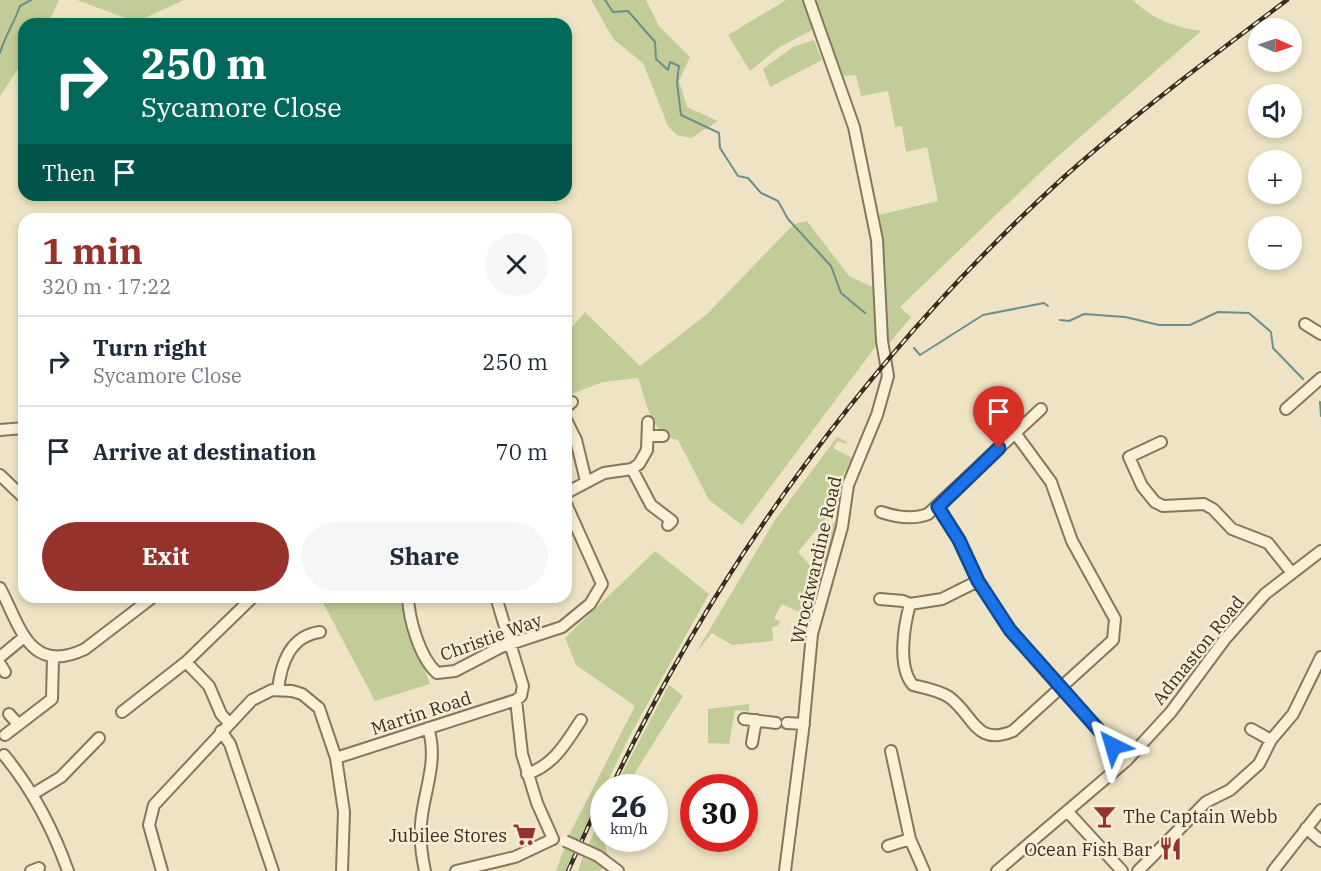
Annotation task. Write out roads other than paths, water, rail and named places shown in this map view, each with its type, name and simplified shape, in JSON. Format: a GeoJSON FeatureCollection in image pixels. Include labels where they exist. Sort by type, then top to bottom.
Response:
{"type":"FeatureCollection","features":[{"type":"Feature","properties":{"kind":"street","name":"Wrockwardine Road"},"geometry":{"type":"LineString","coordinates":[[785,871],[804,724],[812,634],[842,527],[848,485],[877,415],[888,376],[882,341],[877,240],[854,127],[809,0]]}},
{"type":"Feature","properties":{"kind":"street"},"geometry":{"type":"LineString","coordinates":[[1305,324],[1321,334]]}},
{"type":"Feature","properties":{"kind":"street"},"geometry":{"type":"LineString","coordinates":[[1286,409],[1321,378]]}},
{"type":"Feature","properties":{"kind":"street"},"geometry":{"type":"LineString","coordinates":[[881,512],[894,517],[919,518],[938,507],[1041,409]]}},
{"type":"Feature","properties":{"kind":"street"},"geometry":{"type":"LineString","coordinates":[[572,490],[604,473],[632,469],[639,464],[647,450],[648,422]]}},
{"type":"Feature","properties":{"kind":"street"},"geometry":{"type":"LineString","coordinates":[[0,430],[18,428]]}},
{"type":"Feature","properties":{"kind":"street"},"geometry":{"type":"LineString","coordinates":[[572,432],[586,481]]}},
{"type":"Feature","properties":{"kind":"street"},"geometry":{"type":"LineString","coordinates":[[910,604],[907,616],[904,671],[907,678],[913,685],[947,696],[982,732],[991,736],[1013,731],[1113,640],[1115,619],[1072,541],[1051,482],[1015,434]]}},
{"type":"Feature","properties":{"kind":"street"},"geometry":{"type":"LineString","coordinates":[[649,436],[663,436]]}},
{"type":"Feature","properties":{"kind":"street"},"geometry":{"type":"LineString","coordinates":[[1161,442],[1129,457],[1142,486],[1155,502],[1163,506],[1204,504],[1213,509],[1232,529],[1268,543],[1292,573]]}},
{"type":"Feature","properties":{"kind":"street"},"geometry":{"type":"LineString","coordinates":[[632,469],[651,506],[672,521],[668,525]]}},
{"type":"Feature","properties":{"kind":"street"},"geometry":{"type":"LineString","coordinates":[[0,475],[18,492]]}},
{"type":"Feature","properties":{"kind":"street"},"geometry":{"type":"LineString","coordinates":[[938,507],[959,540],[978,581],[1010,630],[1062,686],[1126,761]]}},
{"type":"Feature","properties":{"kind":"street","name":"Christie Way"},"geometry":{"type":"LineString","coordinates":[[409,603],[412,621],[427,661],[438,673],[455,671],[512,644],[562,627],[590,604],[601,589],[600,579],[572,517]]}},
{"type":"Feature","properties":{"kind":"street","name":"Admaston Road"},"geometry":{"type":"LineString","coordinates":[[997,871],[1126,761],[1171,712],[1239,622],[1264,594],[1321,551]]}},
{"type":"Feature","properties":{"kind":"street"},"geometry":{"type":"LineString","coordinates":[[880,599],[903,601],[910,604],[942,599],[978,581]]}},
{"type":"Feature","properties":{"kind":"street"},"geometry":{"type":"LineString","coordinates":[[0,588],[23,638],[36,651],[53,657],[75,654],[85,649],[145,603]]}},
{"type":"Feature","properties":{"kind":"street"},"geometry":{"type":"LineString","coordinates":[[122,712],[186,662],[247,603]]}},
{"type":"Feature","properties":{"kind":"street"},"geometry":{"type":"LineString","coordinates":[[498,603],[524,686],[521,696],[516,700],[522,754],[527,774],[553,839]]}},
{"type":"Feature","properties":{"kind":"street"},"geometry":{"type":"LineString","coordinates":[[278,690],[284,658],[307,634],[320,632]]}},
{"type":"Feature","properties":{"kind":"street"},"geometry":{"type":"LineString","coordinates":[[0,657],[23,638]]}},
{"type":"Feature","properties":{"kind":"street"},"geometry":{"type":"LineString","coordinates":[[5,735],[52,699],[53,657]]}},
{"type":"Feature","properties":{"kind":"street"},"geometry":{"type":"LineString","coordinates":[[1138,871],[1206,802],[1244,779],[1259,764],[1271,740],[1293,714],[1321,657]]}},
{"type":"Feature","properties":{"kind":"street"},"geometry":{"type":"LineString","coordinates":[[186,662],[209,686],[221,714],[228,722]]}},
{"type":"Feature","properties":{"kind":"street"},"geometry":{"type":"LineString","coordinates":[[162,871],[151,836],[150,815],[162,796],[228,722],[260,694],[278,690],[302,694],[319,708],[336,758],[344,812],[342,871]]}},
{"type":"Feature","properties":{"kind":"street","name":"Martin Road"},"geometry":{"type":"LineString","coordinates":[[336,758],[516,700]]}},
{"type":"Feature","properties":{"kind":"street"},"geometry":{"type":"LineString","coordinates":[[9,714],[18,724]]}},
{"type":"Feature","properties":{"kind":"street"},"geometry":{"type":"LineString","coordinates":[[744,719],[804,724]]}},
{"type":"Feature","properties":{"kind":"street"},"geometry":{"type":"LineString","coordinates":[[527,774],[560,761],[581,720]]}},
{"type":"Feature","properties":{"kind":"street"},"geometry":{"type":"LineString","coordinates":[[752,743],[756,720]]}},
{"type":"Feature","properties":{"kind":"street"},"geometry":{"type":"LineString","coordinates":[[425,871],[420,841],[421,817],[432,762],[432,740],[428,728]]}},
{"type":"Feature","properties":{"kind":"street"},"geometry":{"type":"LineString","coordinates":[[1251,729],[1271,740]]}},
{"type":"Feature","properties":{"kind":"street"},"geometry":{"type":"LineString","coordinates":[[221,731],[230,744],[273,871]]}},
{"type":"Feature","properties":{"kind":"street"},"geometry":{"type":"LineString","coordinates":[[33,794],[61,777],[99,738]]}},
{"type":"Feature","properties":{"kind":"street"},"geometry":{"type":"LineString","coordinates":[[891,751],[910,839],[924,871]]}},
{"type":"Feature","properties":{"kind":"street"},"geometry":{"type":"LineString","coordinates":[[4,755],[33,794],[60,848],[68,871]]}},
{"type":"Feature","properties":{"kind":"street"},"geometry":{"type":"LineString","coordinates":[[1273,871],[1321,810]]}},
{"type":"Feature","properties":{"kind":"street"},"geometry":{"type":"LineString","coordinates":[[1067,811],[1122,871]]}},
{"type":"Feature","properties":{"kind":"street"},"geometry":{"type":"LineString","coordinates":[[1306,828],[1321,841]]}},
{"type":"Feature","properties":{"kind":"street"},"geometry":{"type":"LineString","coordinates":[[456,871],[515,857],[553,839],[565,841],[598,856],[618,871]]}},
{"type":"Feature","properties":{"kind":"street"},"geometry":{"type":"LineString","coordinates":[[888,846],[910,839]]}},
{"type":"Feature","properties":{"kind":"waterway"},"geometry":{"type":"LineString","coordinates":[[0,53],[20,6],[31,0]]}},
{"type":"Feature","properties":{"kind":"waterway"},"geometry":{"type":"LineString","coordinates":[[605,0],[613,12],[628,11],[655,42],[656,59],[668,70],[670,62],[679,66],[677,82],[681,115],[719,133],[720,148],[738,176],[748,178],[761,193],[778,201],[788,219],[831,266],[841,293],[865,313]]}},
{"type":"Feature","properties":{"kind":"waterway"},"geometry":{"type":"LineString","coordinates":[[914,348],[920,355],[983,315],[1044,303],[1048,306]]}},
{"type":"Feature","properties":{"kind":"waterway"},"geometry":{"type":"LineString","coordinates":[[1060,320],[1069,321],[1084,314],[1125,317],[1159,325],[1190,325],[1218,312],[1249,313],[1271,332],[1273,348],[1303,379]]}},
{"type":"Feature","properties":{"kind":"waterway"},"geometry":{"type":"LineString","coordinates":[[1320,402],[1321,416]]}},
{"type":"Feature","properties":{"kind":"railway"},"geometry":{"type":"LineString","coordinates":[[618,774],[654,703],[702,620],[753,539],[808,460],[929,312],[995,243],[1064,177],[1146,108],[1287,0]]}},
{"type":"Feature","properties":{"kind":"railway"},"geometry":{"type":"LineString","coordinates":[[568,871],[590,823]]}},
{"type":"Feature","properties":{"kind":"place","name":"The Captain Webb"},"geometry":{"type":"Point","coordinates":[1105,816]}},
{"type":"Feature","properties":{"kind":"place","name":"Jubilee Stores"},"geometry":{"type":"Point","coordinates":[525,835]}},
{"type":"Feature","properties":{"kind":"place","name":"Ocean Fish Bar"},"geometry":{"type":"Point","coordinates":[1170,849]}}]}
